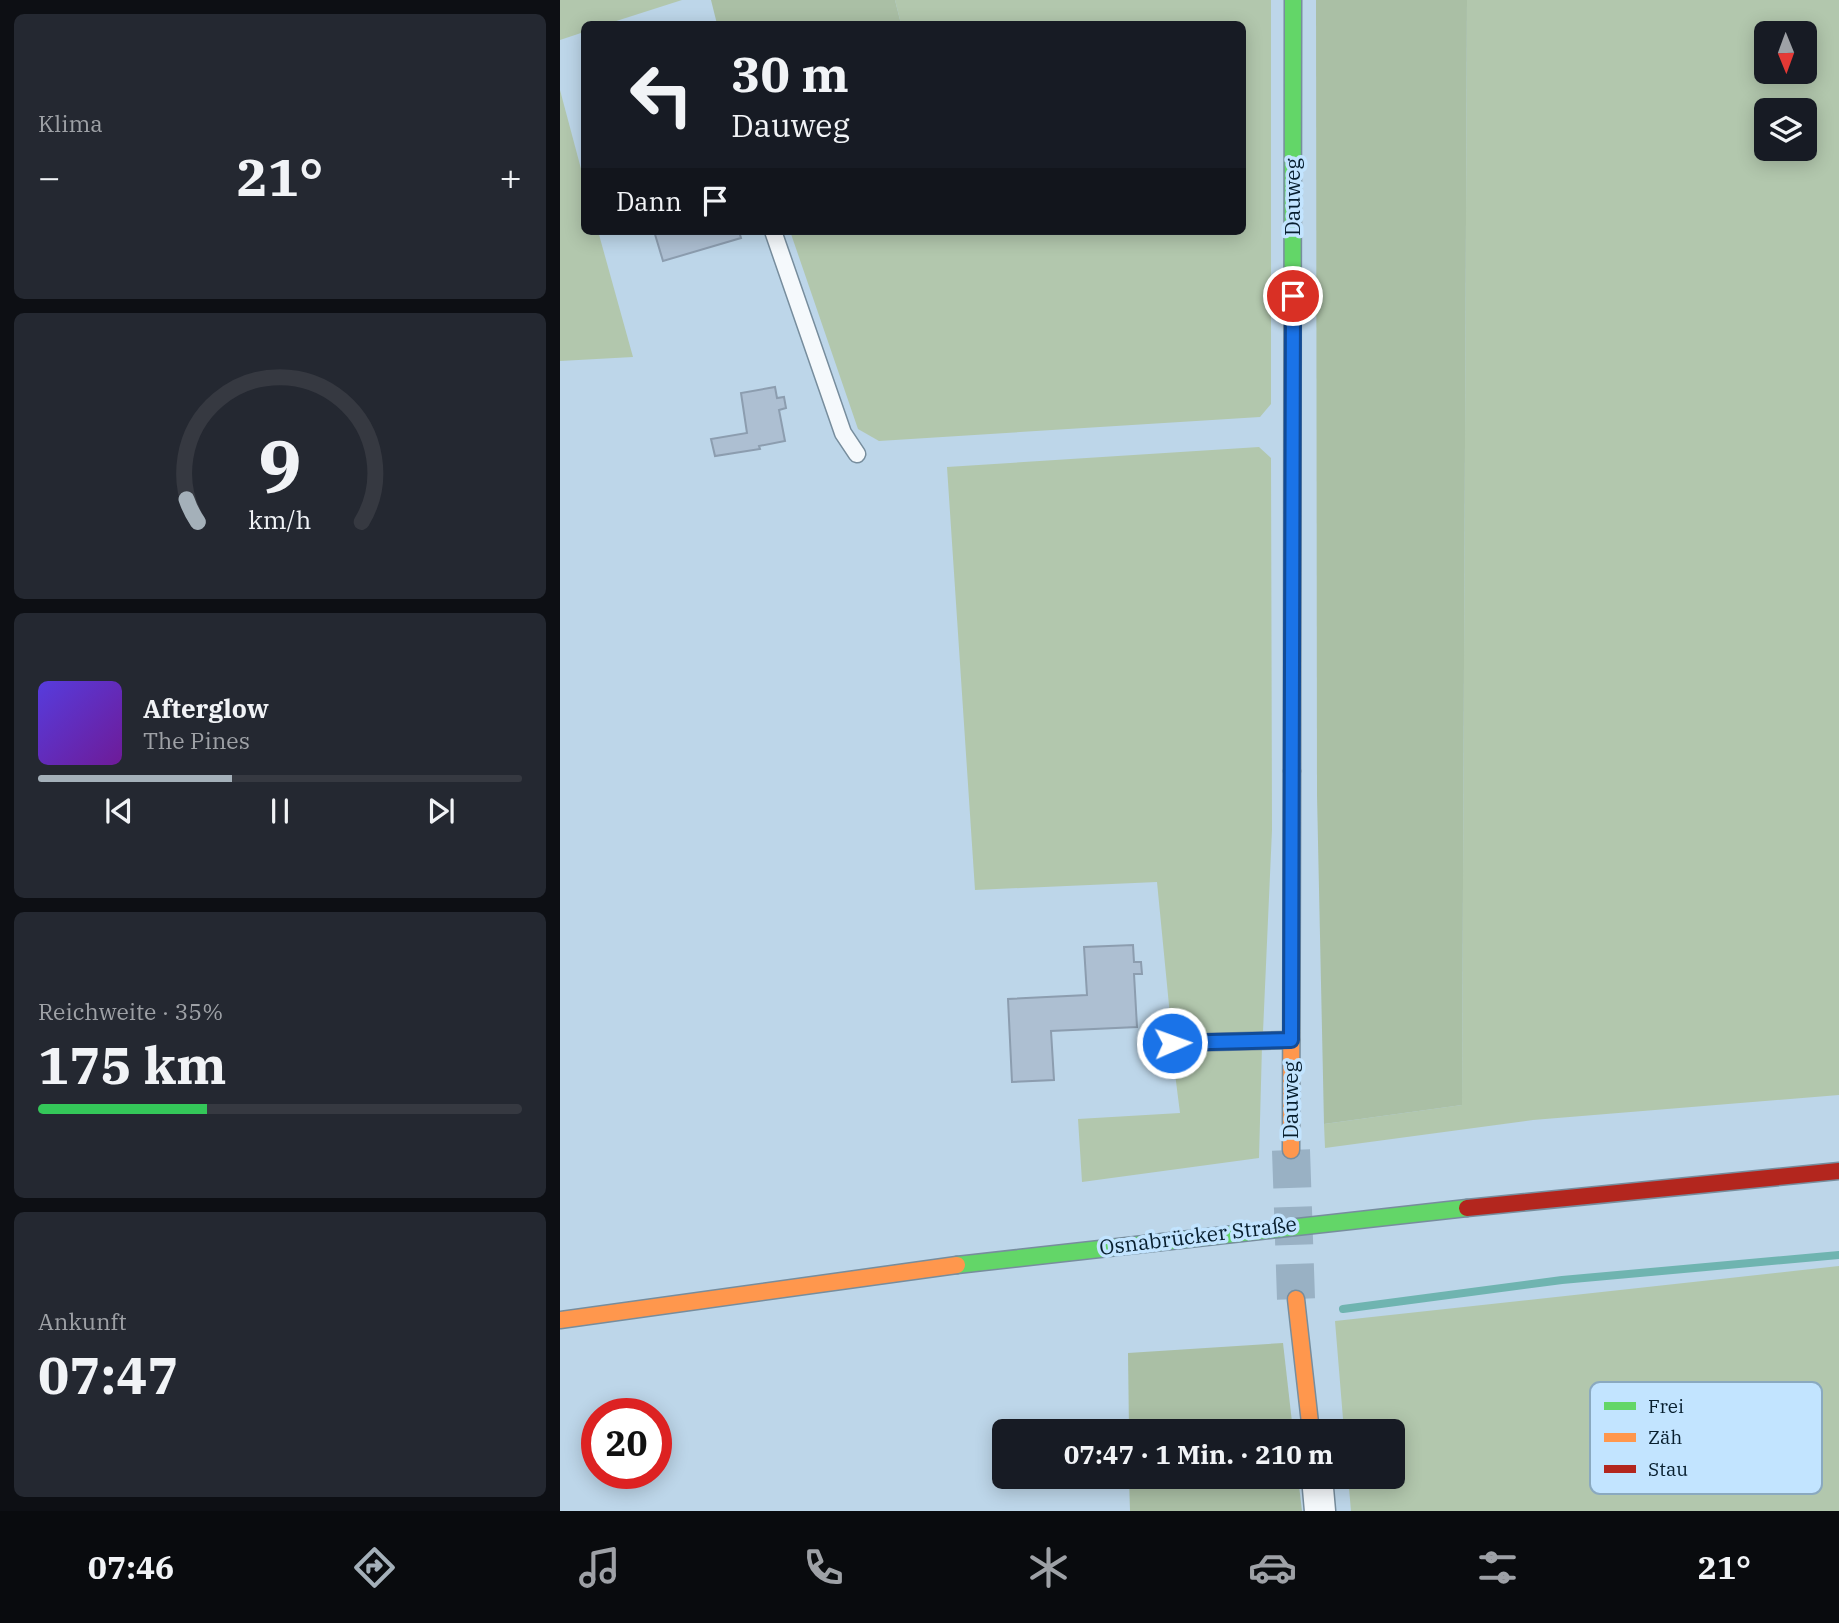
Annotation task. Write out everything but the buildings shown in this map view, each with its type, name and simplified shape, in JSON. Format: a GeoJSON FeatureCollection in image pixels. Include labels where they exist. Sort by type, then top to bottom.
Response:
{"type":"FeatureCollection","features":[{"type":"Feature","properties":{"kind":"street","name":"Dauweg"},"geometry":{"type":"LineString","coordinates":[[1291,1150],[1293,0]]}},
{"type":"Feature","properties":{"kind":"street","name":"Osnabrücker Straße"},"geometry":{"type":"LineString","coordinates":[[560,1320],[687,1300],[1258,1228],[1839,1171]]}},
{"type":"Feature","properties":{"kind":"street"},"geometry":{"type":"LineString","coordinates":[[1296,1298],[1310,1419]]}},
{"type":"Feature","properties":{"kind":"street"},"geometry":{"type":"LineString","coordinates":[[1318,1489],[1320,1511]]}},
{"type":"Feature","properties":{"kind":"lane"},"geometry":{"type":"LineString","coordinates":[[775,235],[842,433],[857,454]]}},
{"type":"Feature","properties":{"kind":"lane"},"geometry":{"type":"LineString","coordinates":[[1172,1043],[1291,1040]]}},
{"type":"Feature","properties":{"kind":"green space"},"geometry":{"type":"Polygon","coordinates":[[[560,0],[682,0],[616,21],[581,21],[581,33],[560,40],[560,0]]]}},
{"type":"Feature","properties":{"kind":"green space"},"geometry":{"type":"Polygon","coordinates":[[[711,0],[895,0],[900,21],[716,21],[711,0]]]}},
{"type":"Feature","properties":{"kind":"green space"},"geometry":{"type":"Polygon","coordinates":[[[895,0],[1271,0],[1271,404],[1260,417],[879,441],[858,429],[791,235],[1246,235],[1246,21],[900,21],[895,0]]]}},
{"type":"Feature","properties":{"kind":"green space"},"geometry":{"type":"Polygon","coordinates":[[[1316,0],[1467,0],[1462,1105],[1324,1124],[1317,795],[1316,0]]]}},
{"type":"Feature","properties":{"kind":"green space"},"geometry":{"type":"Polygon","coordinates":[[[1467,0],[1839,0],[1839,1095],[1533,1120],[1325,1148],[1324,1124],[1462,1105],[1467,0]]]}},
{"type":"Feature","properties":{"kind":"green space"},"geometry":{"type":"Polygon","coordinates":[[[560,90],[581,169],[581,235],[599,235],[633,357],[560,361],[560,90]]]}},
{"type":"Feature","properties":{"kind":"green space"},"geometry":{"type":"Polygon","coordinates":[[[1259,447],[1271,458],[1272,830],[1263,1032],[1172,1036],[1157,882],[975,890],[947,467],[1259,447]]]}},
{"type":"Feature","properties":{"kind":"green space"},"geometry":{"type":"Polygon","coordinates":[[[1262,1046],[1259,1158],[1082,1182],[1078,1119],[1180,1113],[1172,1050],[1262,1046]]]}},
{"type":"Feature","properties":{"kind":"green space"},"geometry":{"type":"Polygon","coordinates":[[[1839,1266],[1839,1511],[1351,1511],[1349,1489],[1405,1489],[1405,1419],[1343,1419],[1335,1321],[1839,1266]]]}},
{"type":"Feature","properties":{"kind":"green space"},"geometry":{"type":"Polygon","coordinates":[[[1283,1343],[1292,1419],[1129,1419],[1128,1353],[1283,1343]]]}},
{"type":"Feature","properties":{"kind":"green space"},"geometry":{"type":"Polygon","coordinates":[[[1129,1489],[1299,1489],[1302,1511],[1130,1511],[1129,1489]]]}},
{"type":"Feature","properties":{"kind":"waterway"},"geometry":{"type":"LineString","coordinates":[[1343,1309],[1562,1280],[1839,1255]]}},
{"type":"Feature","properties":{"kind":"tunnel"},"geometry":{"type":"LineString","coordinates":[[1291,1150],[1296,1299]]}},
{"type":"Feature","properties":{"kind":"traffic: fast"},"geometry":{"type":"LineString","coordinates":[[1292,771],[1293,0]]}},
{"type":"Feature","properties":{"kind":"traffic: fast"},"geometry":{"type":"LineString","coordinates":[[957,1265],[1467,1208]]}},
{"type":"Feature","properties":{"kind":"traffic: slow"},"geometry":{"type":"LineString","coordinates":[[1291,1150],[1292,771]]}},
{"type":"Feature","properties":{"kind":"traffic: slow"},"geometry":{"type":"LineString","coordinates":[[560,1320],[957,1265]]}},
{"type":"Feature","properties":{"kind":"traffic: slow"},"geometry":{"type":"LineString","coordinates":[[1296,1299],[1310,1419]]}},
{"type":"Feature","properties":{"kind":"traffic: jam"},"geometry":{"type":"LineString","coordinates":[[1467,1208],[1839,1171]]}},
{"type":"Feature","properties":{"kind":"route"},"geometry":{"type":"LineString","coordinates":[[1172,1043],[1291,1040],[1293,296]]}}]}
